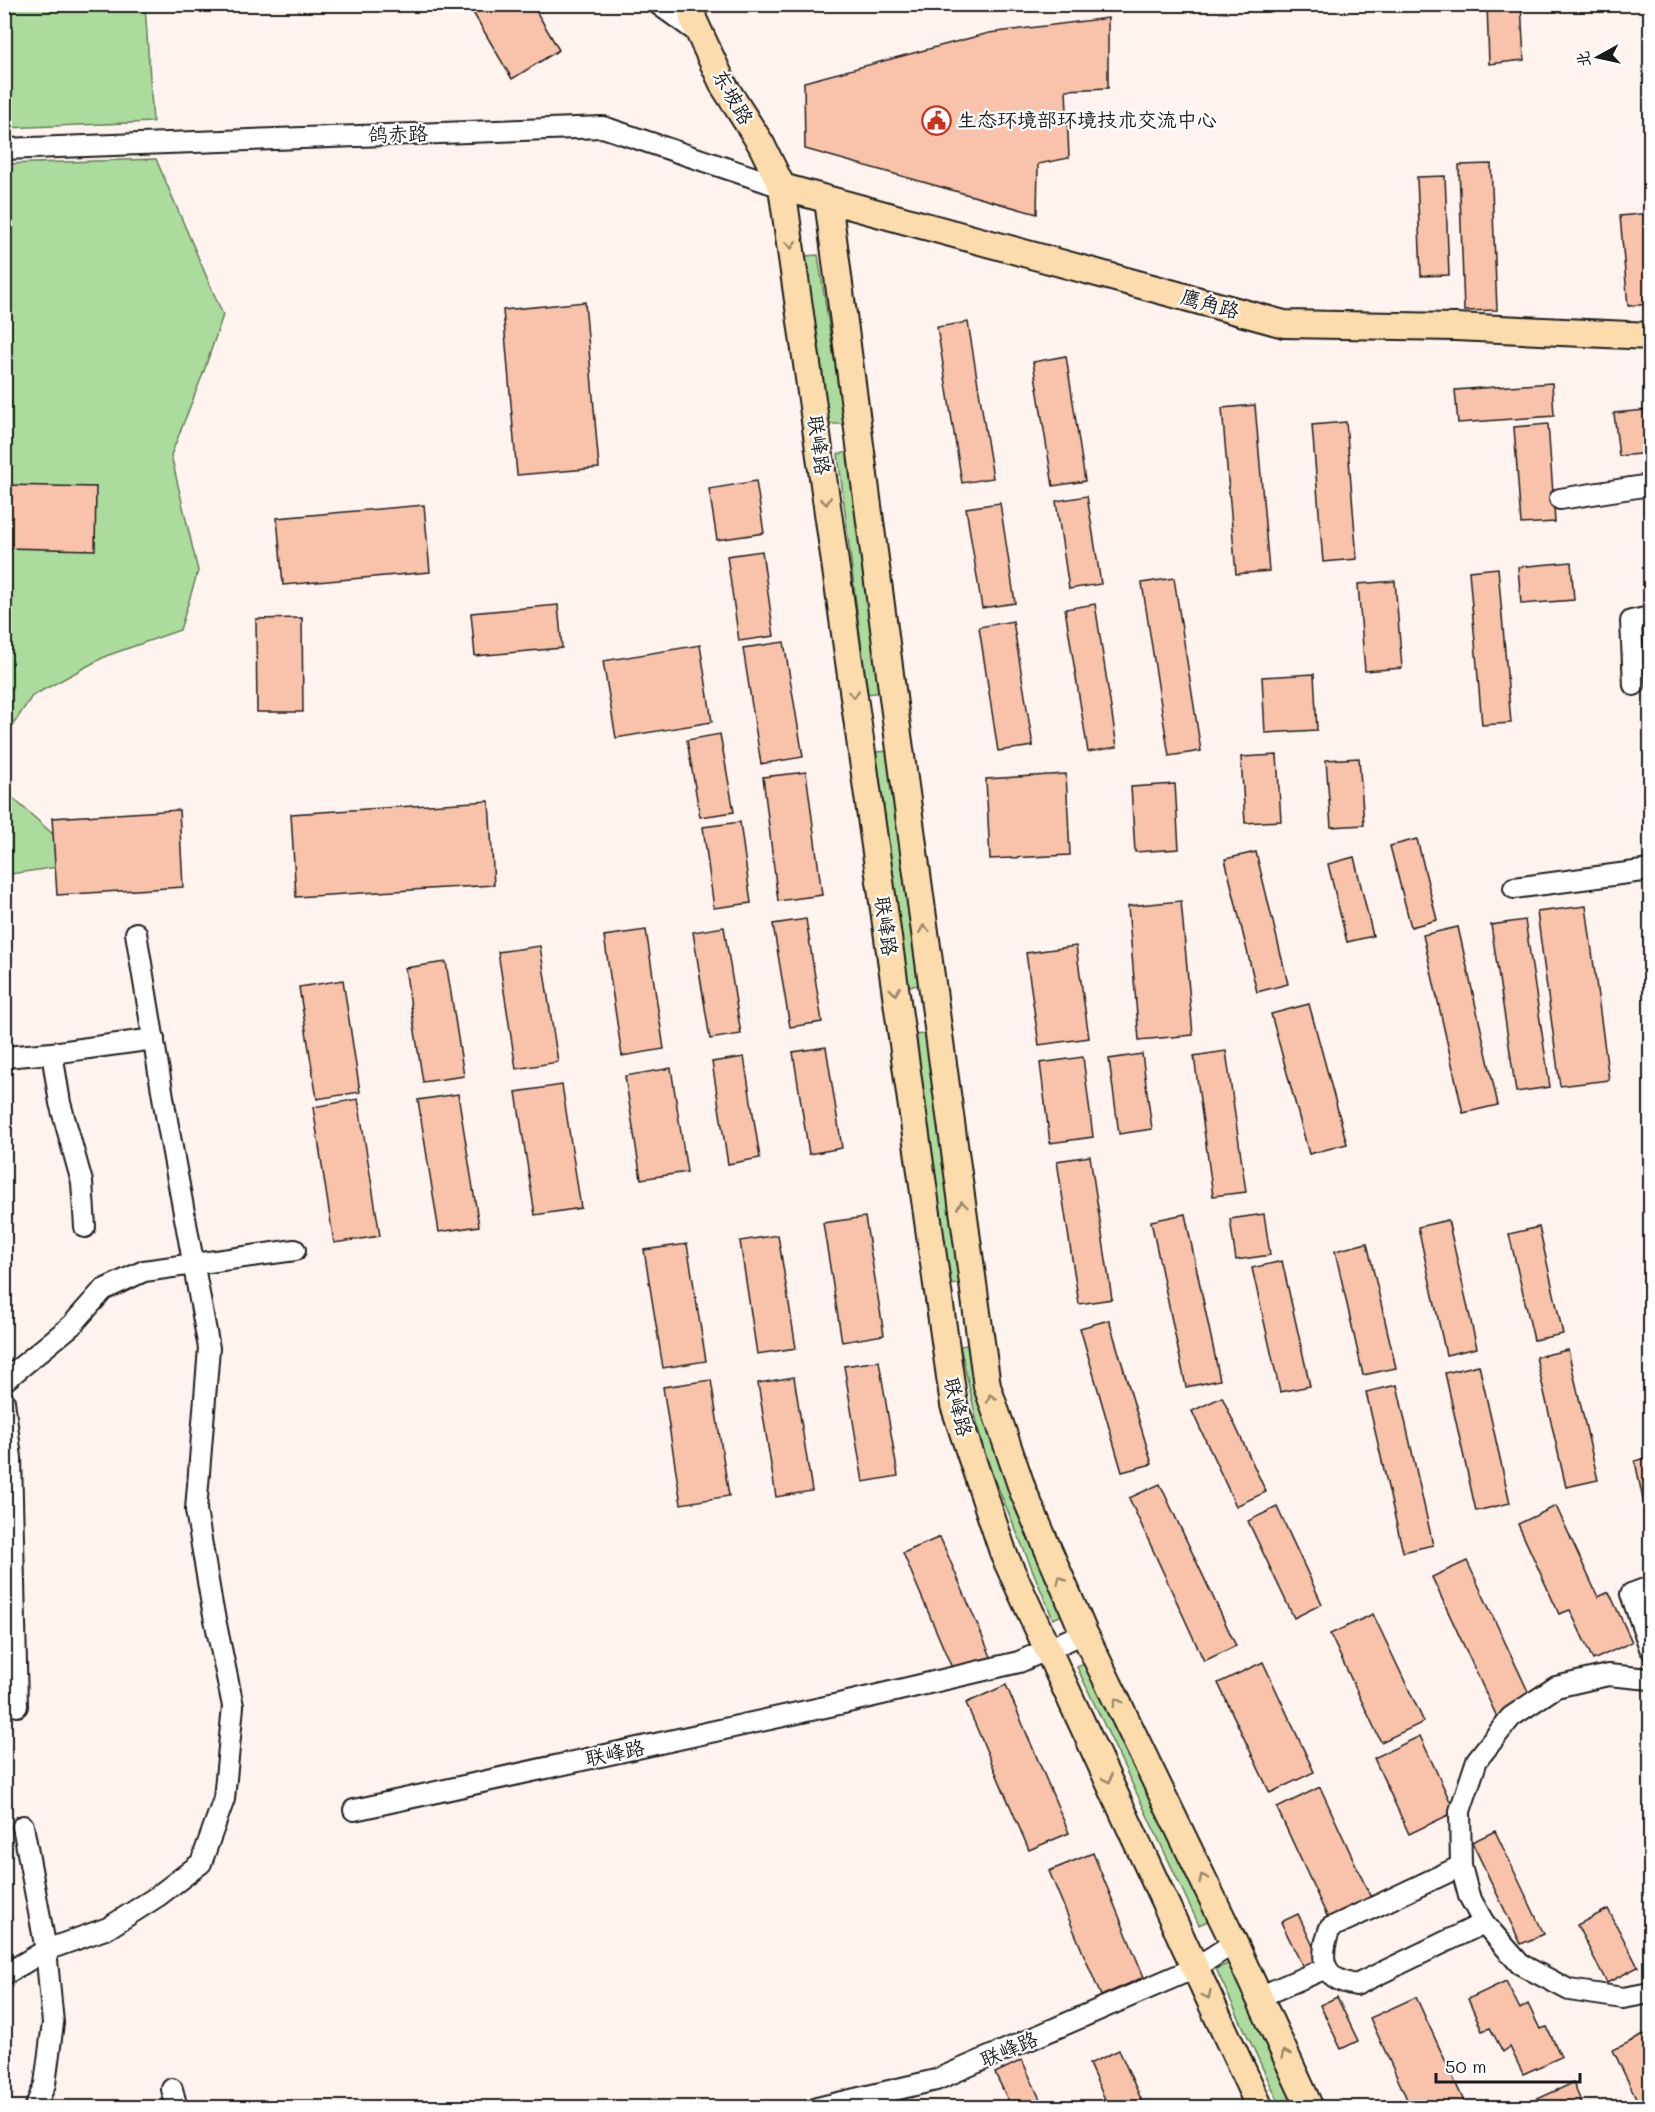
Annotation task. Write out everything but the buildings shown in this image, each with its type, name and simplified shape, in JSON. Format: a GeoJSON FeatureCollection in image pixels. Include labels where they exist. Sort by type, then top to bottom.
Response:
{"type":"FeatureCollection","features":[{"type":"Feature","properties":{"kind":"main road","name":"东坡路"},"geometry":{"type":"LineString","coordinates":[[692,4],[693,19],[724,86],[761,144],[782,187]]}},
{"type":"Feature","properties":{"kind":"main road","name":"鹰角路"},"geometry":{"type":"LineString","coordinates":[[782,187],[1284,324],[1455,327],[1650,336]]}},
{"type":"Feature","properties":{"kind":"main road","name":"联峰路"},"geometry":{"type":"LineString","coordinates":[[782,187],[954,1405],[1004,1555],[1260,2108]]}},
{"type":"Feature","properties":{"kind":"main road","name":"联峰路"},"geometry":{"type":"LineString","coordinates":[[828,200],[899,744],[987,1386],[1023,1491],[1084,1633],[1234,1943],[1310,2108]]}},
{"type":"Feature","properties":{"kind":"street"},"geometry":{"type":"LineString","coordinates":[[658,4],[701,35]]}},
{"type":"Feature","properties":{"kind":"street","name":"鸽赤路"},"geometry":{"type":"LineString","coordinates":[[4,148],[603,127],[782,187]]}},
{"type":"Feature","properties":{"kind":"street"},"geometry":{"type":"LineString","coordinates":[[1560,499],[1650,485]]}},
{"type":"Feature","properties":{"kind":"street"},"geometry":{"type":"LineString","coordinates":[[1634,686],[1631,621],[1650,617]]}},
{"type":"Feature","properties":{"kind":"street"},"geometry":{"type":"LineString","coordinates":[[1514,888],[1650,870]]}},
{"type":"Feature","properties":{"kind":"street"},"geometry":{"type":"LineString","coordinates":[[4,1975],[46,1950],[108,1928],[158,1896],[201,1863],[224,1799],[233,1706],[212,1605],[196,1510],[209,1348],[166,1115],[136,933]]}},
{"type":"Feature","properties":{"kind":"street"},"geometry":{"type":"LineString","coordinates":[[4,1057],[154,1039]]}},
{"type":"Feature","properties":{"kind":"street"},"geometry":{"type":"LineString","coordinates":[[52,1053],[60,1103],[82,1182],[85,1227]]}},
{"type":"Feature","properties":{"kind":"street"},"geometry":{"type":"LineString","coordinates":[[4,1381],[72,1325],[103,1290],[144,1271],[295,1250]]}},
{"type":"Feature","properties":{"kind":"street"},"geometry":{"type":"LineString","coordinates":[[4,1401],[11,1458],[17,1706]]}},
{"type":"Feature","properties":{"kind":"street"},"geometry":{"type":"LineString","coordinates":[[1650,1587],[1631,1594],[1650,1648]]}},
{"type":"Feature","properties":{"kind":"street","name":"联峰路"},"geometry":{"type":"LineString","coordinates":[[354,1810],[860,1700],[1019,1662],[1084,1633]]}},
{"type":"Feature","properties":{"kind":"street"},"geometry":{"type":"LineString","coordinates":[[1650,1679],[1608,1675],[1556,1688],[1510,1717],[1477,1760],[1460,1811],[1461,1866],[1469,1896],[1484,1923],[1520,1964],[1569,1990],[1623,1998],[1650,1993]]}},
{"type":"Feature","properties":{"kind":"street"},"geometry":{"type":"LineString","coordinates":[[23,1826],[46,1950],[53,2023],[45,2084],[35,2108]]}},
{"type":"Feature","properties":{"kind":"street"},"geometry":{"type":"LineString","coordinates":[[1461,1866],[1329,1928],[1324,1945],[1326,1968],[1340,1982],[1356,1985],[1484,1923]]}},
{"type":"Feature","properties":{"kind":"street","name":"联峰路"},"geometry":{"type":"LineString","coordinates":[[817,2108],[936,2080],[1195,1968],[1234,1943]]}},
{"type":"Feature","properties":{"kind":"street"},"geometry":{"type":"LineString","coordinates":[[1259,1997],[1326,1968]]}},
{"type":"Feature","properties":{"kind":"green space"},"geometry":{"type":"Polygon","coordinates":[[[4,5],[147,5],[145,6],[153,122],[5,128],[4,5]]]}},
{"type":"Feature","properties":{"kind":"green space"},"geometry":{"type":"Polygon","coordinates":[[[156,159],[223,315],[171,455],[198,571],[180,630],[106,656],[32,696],[5,737],[5,164],[156,159]]]}},
{"type":"Feature","properties":{"kind":"green space"},"geometry":{"type":"Polygon","coordinates":[[[818,255],[844,424],[828,424],[805,256],[818,255]]]}},
{"type":"Feature","properties":{"kind":"green space"},"geometry":{"type":"Polygon","coordinates":[[[850,452],[882,692],[867,694],[838,454],[850,452]]]}},
{"type":"Feature","properties":{"kind":"green space"},"geometry":{"type":"Polygon","coordinates":[[[889,751],[922,985],[908,986],[876,752],[889,751]]]}},
{"type":"Feature","properties":{"kind":"green space"},"geometry":{"type":"Polygon","coordinates":[[[5,791],[85,863],[4,875],[5,791]]]}},
{"type":"Feature","properties":{"kind":"green space"},"geometry":{"type":"Polygon","coordinates":[[[929,1033],[964,1283],[950,1285],[916,1035],[929,1033]]]}},
{"type":"Feature","properties":{"kind":"green space"},"geometry":{"type":"Polygon","coordinates":[[[973,1344],[1067,1613],[1053,1619],[984,1454],[960,1346],[973,1344]]]}},
{"type":"Feature","properties":{"kind":"green space"},"geometry":{"type":"Polygon","coordinates":[[[1090,1661],[1212,1919],[1199,1925],[1077,1667],[1090,1661]]]}},
{"type":"Feature","properties":{"kind":"green space"},"geometry":{"type":"Polygon","coordinates":[[[1230,1963],[1297,2107],[1281,2107],[1216,1969],[1230,1963]]]}},
{"type":"Feature","properties":{"kind":"place","name":"生态环境部环境技术交流中心"},"geometry":{"type":"Point","coordinates":[936,120]}}]}
